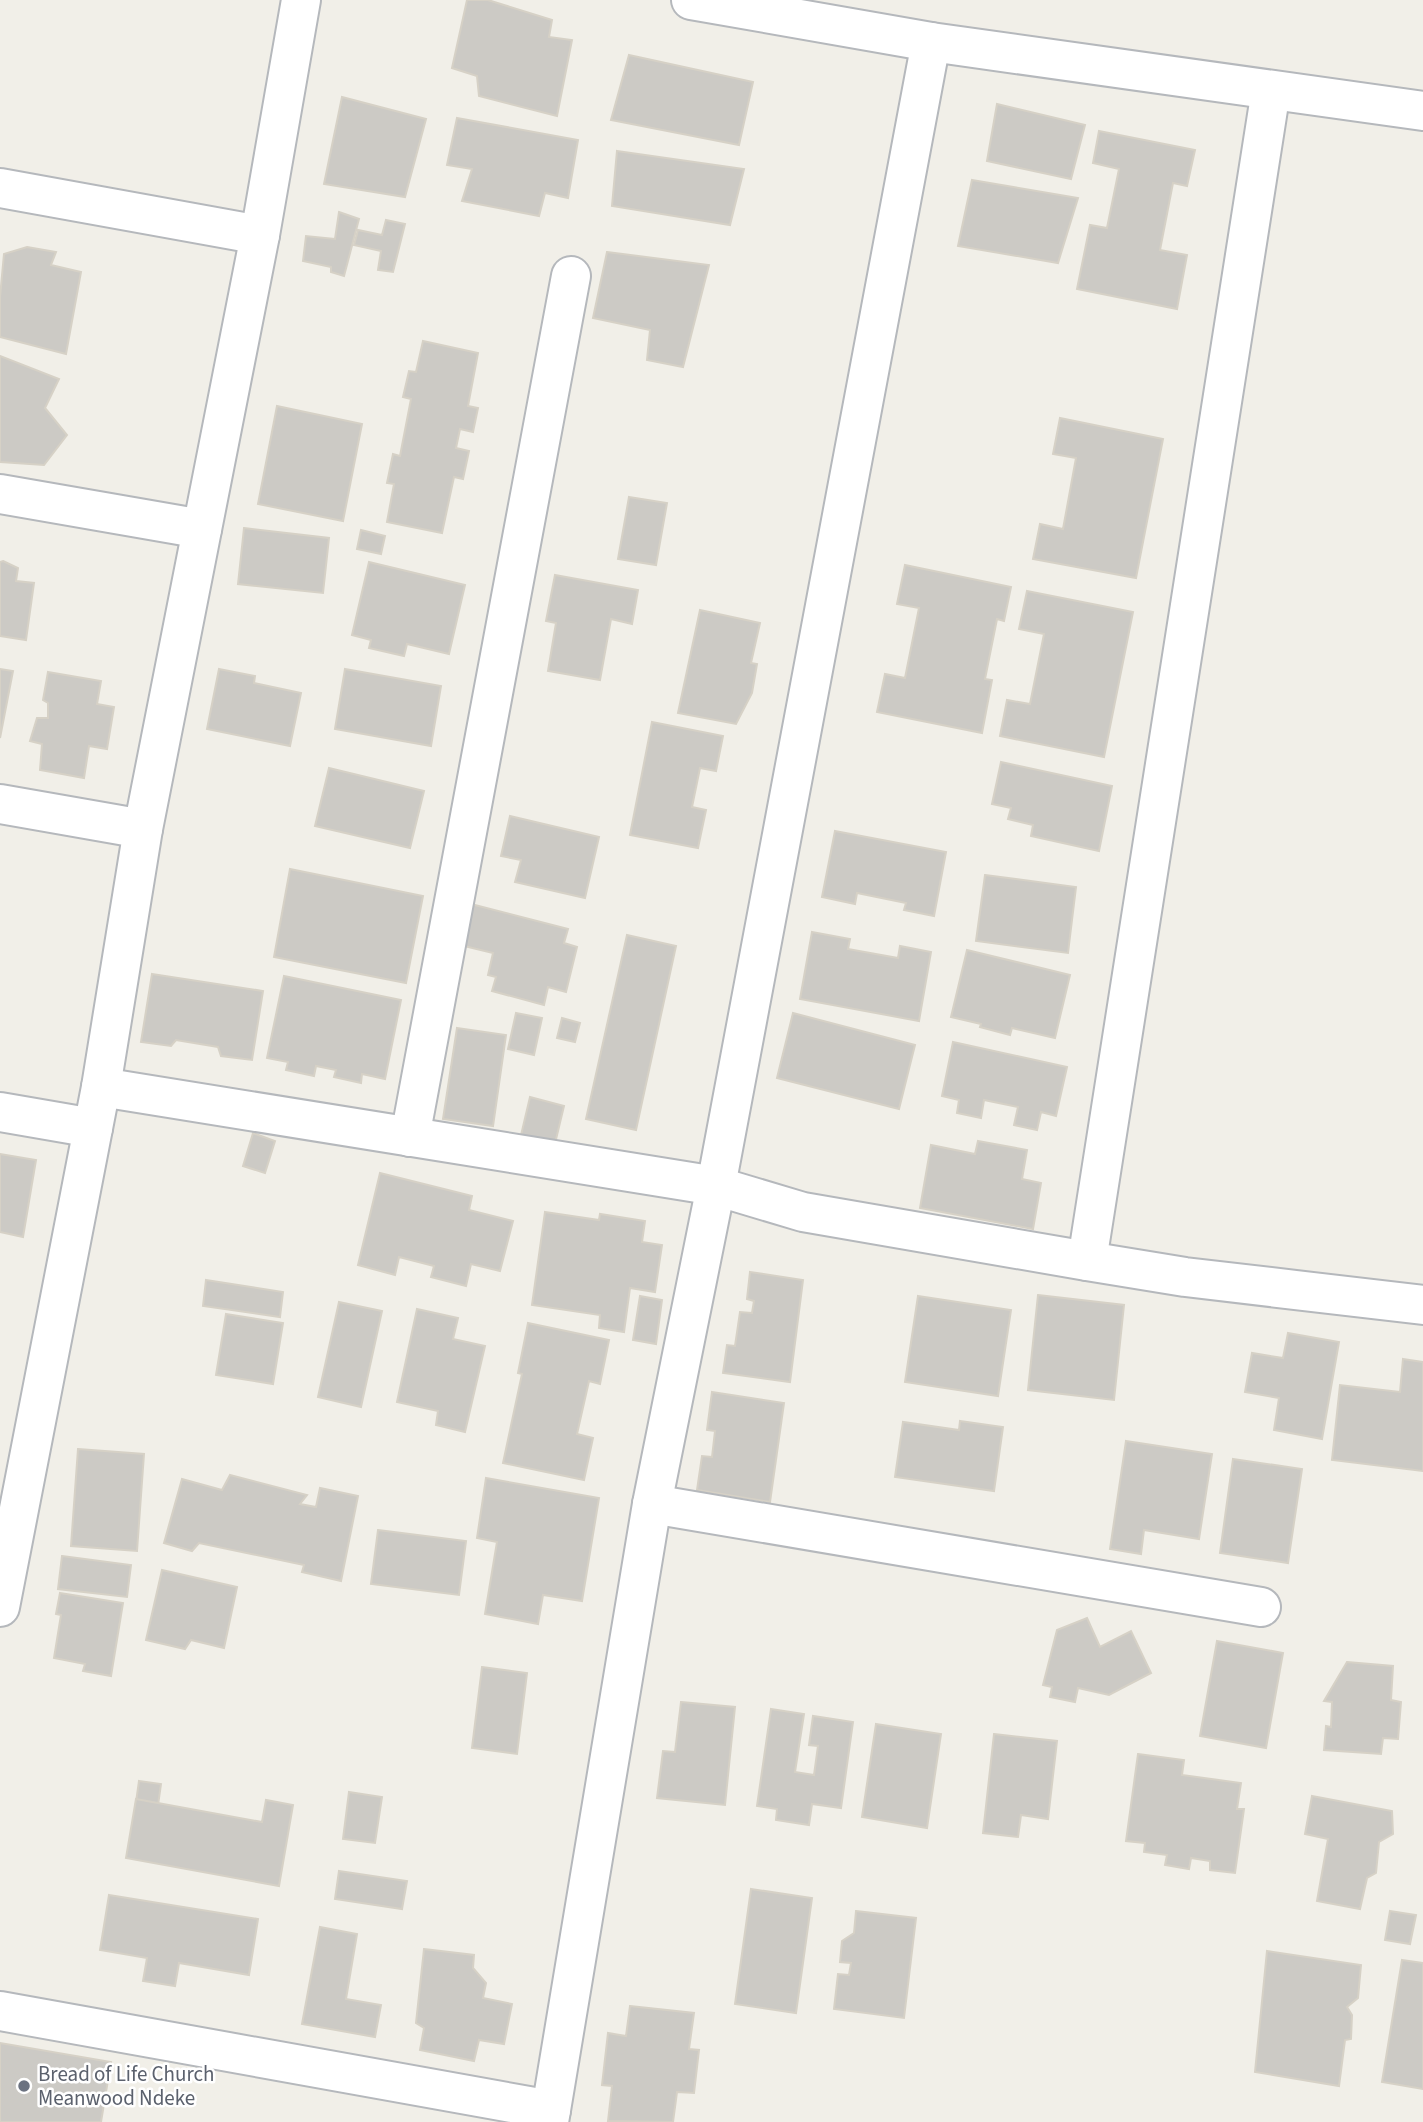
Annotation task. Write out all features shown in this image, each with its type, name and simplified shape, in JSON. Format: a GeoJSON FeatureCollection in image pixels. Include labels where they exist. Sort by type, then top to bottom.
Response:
{"type":"FeatureCollection","features":[{"type":"Feature","properties":{"kind":"street"},"geometry":{"type":"LineString","coordinates":[[0,1607],[101,1087],[143,829],[260,234],[301,0]]}},
{"type":"Feature","properties":{"kind":"street"},"geometry":{"type":"LineString","coordinates":[[691,0],[773,7],[931,42],[1423,111]]}},
{"type":"Feature","properties":{"kind":"street"},"geometry":{"type":"LineString","coordinates":[[0,2011],[550,2116],[652,1504],[716,1186],[931,42]]}},
{"type":"Feature","properties":{"kind":"street"},"geometry":{"type":"LineString","coordinates":[[1087,1261],[1271,90]]}},
{"type":"Feature","properties":{"kind":"street"},"geometry":{"type":"LineString","coordinates":[[0,188],[260,234]]}},
{"type":"Feature","properties":{"kind":"street"},"geometry":{"type":"LineString","coordinates":[[410,1137],[571,276]]}},
{"type":"Feature","properties":{"kind":"street"},"geometry":{"type":"LineString","coordinates":[[0,494],[202,529]]}},
{"type":"Feature","properties":{"kind":"street"},"geometry":{"type":"LineString","coordinates":[[0,804],[143,829]]}},
{"type":"Feature","properties":{"kind":"street"},"geometry":{"type":"LineString","coordinates":[[101,1087],[716,1186],[803,1212],[1185,1278],[1423,1306]]}},
{"type":"Feature","properties":{"kind":"street"},"geometry":{"type":"LineString","coordinates":[[0,1112],[93,1128]]}},
{"type":"Feature","properties":{"kind":"street"},"geometry":{"type":"LineString","coordinates":[[652,1504],[1261,1607]]}},
{"type":"Feature","properties":{"kind":"building"},"geometry":{"type":"Polygon","coordinates":[[[467,0],[488,0],[552,20],[549,37],[572,40],[557,116],[479,96],[477,76],[452,68],[467,0]]]}},
{"type":"Feature","properties":{"kind":"building"},"geometry":{"type":"Polygon","coordinates":[[[629,55],[753,82],[739,145],[611,120],[629,55]]]}},
{"type":"Feature","properties":{"kind":"building"},"geometry":{"type":"Polygon","coordinates":[[[342,97],[426,119],[405,197],[324,184],[342,97]]]}},
{"type":"Feature","properties":{"kind":"building"},"geometry":{"type":"Polygon","coordinates":[[[997,104],[1085,125],[1071,179],[987,161],[997,104]]]}},
{"type":"Feature","properties":{"kind":"building"},"geometry":{"type":"Polygon","coordinates":[[[457,118],[578,140],[568,198],[545,193],[539,216],[462,201],[472,169],[447,165],[457,118]]]}},
{"type":"Feature","properties":{"kind":"building"},"geometry":{"type":"Polygon","coordinates":[[[1099,131],[1195,150],[1187,186],[1173,183],[1160,250],[1187,255],[1177,309],[1077,289],[1090,225],[1107,228],[1119,169],[1093,163],[1099,131]]]}},
{"type":"Feature","properties":{"kind":"building"},"geometry":{"type":"Polygon","coordinates":[[[617,151],[744,169],[730,225],[612,206],[617,151]]]}},
{"type":"Feature","properties":{"kind":"building"},"geometry":{"type":"Polygon","coordinates":[[[972,180],[1078,198],[1058,263],[958,246],[972,180]]]}},
{"type":"Feature","properties":{"kind":"building"},"geometry":{"type":"Polygon","coordinates":[[[339,212],[359,219],[344,276],[331,272],[331,267],[303,261],[306,236],[335,239],[339,212]]]}},
{"type":"Feature","properties":{"kind":"building"},"geometry":{"type":"Polygon","coordinates":[[[386,220],[405,224],[393,272],[378,270],[381,251],[354,245],[358,230],[382,235],[386,220]]]}},
{"type":"Feature","properties":{"kind":"building"},"geometry":{"type":"Polygon","coordinates":[[[27,247],[56,252],[51,265],[81,272],[66,354],[0,337],[4,254],[27,247]]]}},
{"type":"Feature","properties":{"kind":"building"},"geometry":{"type":"Polygon","coordinates":[[[607,252],[709,265],[683,367],[647,360],[650,330],[593,318],[607,252]]]}},
{"type":"Feature","properties":{"kind":"building"},"geometry":{"type":"Polygon","coordinates":[[[423,341],[478,353],[468,406],[478,408],[473,432],[460,429],[456,448],[469,451],[463,479],[454,477],[442,533],[387,522],[394,484],[387,483],[393,454],[400,456],[411,399],[403,397],[409,371],[416,372],[423,341]]]}},
{"type":"Feature","properties":{"kind":"building"},"geometry":{"type":"Polygon","coordinates":[[[0,356],[59,379],[45,408],[67,435],[44,465],[0,462],[0,356]]]}},
{"type":"Feature","properties":{"kind":"building"},"geometry":{"type":"Polygon","coordinates":[[[277,406],[362,424],[343,521],[258,504],[277,406]]]}},
{"type":"Feature","properties":{"kind":"building"},"geometry":{"type":"Polygon","coordinates":[[[1060,418],[1163,439],[1136,578],[1033,559],[1040,524],[1063,529],[1076,458],[1053,454],[1060,418]]]}},
{"type":"Feature","properties":{"kind":"building"},"geometry":{"type":"Polygon","coordinates":[[[629,497],[667,503],[656,565],[618,559],[629,497]]]}},
{"type":"Feature","properties":{"kind":"building"},"geometry":{"type":"Polygon","coordinates":[[[244,528],[329,538],[323,593],[238,584],[244,528]]]}},
{"type":"Feature","properties":{"kind":"building"},"geometry":{"type":"Polygon","coordinates":[[[361,530],[385,536],[381,554],[357,549],[361,530]]]}},
{"type":"Feature","properties":{"kind":"building"},"geometry":{"type":"Polygon","coordinates":[[[0,562],[18,568],[16,581],[34,583],[26,640],[0,636],[0,562]]]}},
{"type":"Feature","properties":{"kind":"building"},"geometry":{"type":"Polygon","coordinates":[[[369,562],[465,585],[449,654],[407,644],[404,656],[369,648],[371,640],[352,635],[369,562]]]}},
{"type":"Feature","properties":{"kind":"building"},"geometry":{"type":"Polygon","coordinates":[[[905,565],[1011,587],[1004,621],[997,619],[985,679],[992,680],[982,733],[877,712],[885,674],[905,678],[919,608],[897,604],[905,565]]]}},
{"type":"Feature","properties":{"kind":"building"},"geometry":{"type":"Polygon","coordinates":[[[555,575],[638,590],[632,624],[611,619],[600,680],[548,671],[556,623],[546,621],[555,575]]]}},
{"type":"Feature","properties":{"kind":"building"},"geometry":{"type":"Polygon","coordinates":[[[1027,591],[1133,612],[1104,757],[1000,736],[1007,700],[1030,704],[1044,634],[1019,629],[1027,591]]]}},
{"type":"Feature","properties":{"kind":"building"},"geometry":{"type":"Polygon","coordinates":[[[700,610],[760,623],[751,663],[757,664],[752,693],[736,724],[678,713],[700,610]]]}},
{"type":"Feature","properties":{"kind":"building"},"geometry":{"type":"Polygon","coordinates":[[[0,669],[13,671],[0,738],[0,669]]]}},
{"type":"Feature","properties":{"kind":"building"},"geometry":{"type":"Polygon","coordinates":[[[219,669],[255,676],[254,683],[301,693],[290,746],[207,729],[219,669]]]}},
{"type":"Feature","properties":{"kind":"building"},"geometry":{"type":"Polygon","coordinates":[[[345,669],[441,686],[431,746],[335,729],[345,669]]]}},
{"type":"Feature","properties":{"kind":"building"},"geometry":{"type":"Polygon","coordinates":[[[48,672],[101,681],[97,704],[114,707],[107,749],[89,746],[84,778],[40,770],[42,744],[30,741],[37,718],[48,718],[48,703],[43,700],[48,672]]]}},
{"type":"Feature","properties":{"kind":"building"},"geometry":{"type":"Polygon","coordinates":[[[652,722],[723,736],[716,771],[700,768],[692,807],[706,810],[698,848],[630,835],[652,722]]]}},
{"type":"Feature","properties":{"kind":"building"},"geometry":{"type":"Polygon","coordinates":[[[1001,762],[1112,786],[1099,851],[1031,836],[1033,825],[1008,819],[1011,808],[992,804],[1001,762]]]}},
{"type":"Feature","properties":{"kind":"building"},"geometry":{"type":"Polygon","coordinates":[[[329,768],[424,791],[410,848],[315,826],[329,768]]]}},
{"type":"Feature","properties":{"kind":"building"},"geometry":{"type":"Polygon","coordinates":[[[510,816],[599,837],[585,898],[515,882],[521,860],[501,856],[510,816]]]}},
{"type":"Feature","properties":{"kind":"building"},"geometry":{"type":"Polygon","coordinates":[[[835,831],[946,852],[934,916],[904,910],[906,903],[857,893],[855,904],[822,897],[835,831]]]}},
{"type":"Feature","properties":{"kind":"building"},"geometry":{"type":"Polygon","coordinates":[[[290,869],[423,896],[406,983],[274,957],[290,869]]]}},
{"type":"Feature","properties":{"kind":"building"},"geometry":{"type":"Polygon","coordinates":[[[985,875],[1076,887],[1068,953],[976,941],[985,875]]]}},
{"type":"Feature","properties":{"kind":"building"},"geometry":{"type":"Polygon","coordinates":[[[471,904],[568,929],[564,943],[577,947],[566,992],[548,987],[544,1005],[492,991],[496,977],[488,975],[493,953],[460,945],[471,904]]]}},
{"type":"Feature","properties":{"kind":"building"},"geometry":{"type":"Polygon","coordinates":[[[812,932],[850,939],[848,949],[898,958],[900,946],[931,952],[919,1021],[800,999],[812,932]]]}},
{"type":"Feature","properties":{"kind":"building"},"geometry":{"type":"Polygon","coordinates":[[[627,935],[676,946],[636,1130],[586,1119],[627,935]]]}},
{"type":"Feature","properties":{"kind":"building"},"geometry":{"type":"Polygon","coordinates":[[[967,950],[1070,975],[1055,1038],[1012,1028],[1010,1035],[951,1017],[967,950]]]}},
{"type":"Feature","properties":{"kind":"building"},"geometry":{"type":"Polygon","coordinates":[[[152,974],[263,991],[252,1060],[221,1056],[218,1047],[176,1040],[171,1046],[141,1042],[152,974]]]}},
{"type":"Feature","properties":{"kind":"building"},"geometry":{"type":"Polygon","coordinates":[[[284,976],[401,1000],[385,1079],[362,1074],[361,1083],[334,1077],[336,1070],[316,1066],[314,1076],[286,1070],[288,1062],[267,1058],[284,976]]]}},
{"type":"Feature","properties":{"kind":"building"},"geometry":{"type":"Polygon","coordinates":[[[516,1013],[542,1018],[534,1055],[508,1049],[516,1013]]]}},
{"type":"Feature","properties":{"kind":"building"},"geometry":{"type":"Polygon","coordinates":[[[793,1013],[915,1045],[899,1109],[777,1078],[793,1013]]]}},
{"type":"Feature","properties":{"kind":"building"},"geometry":{"type":"Polygon","coordinates":[[[562,1018],[580,1023],[575,1042],[557,1038],[562,1018]]]}},
{"type":"Feature","properties":{"kind":"building"},"geometry":{"type":"Polygon","coordinates":[[[457,1028],[506,1035],[493,1126],[443,1119],[457,1028]]]}},
{"type":"Feature","properties":{"kind":"building"},"geometry":{"type":"Polygon","coordinates":[[[953,1042],[1067,1067],[1056,1116],[1041,1112],[1037,1130],[1014,1125],[1018,1107],[984,1100],[981,1118],[957,1113],[959,1100],[942,1096],[953,1042]]]}},
{"type":"Feature","properties":{"kind":"building"},"geometry":{"type":"Polygon","coordinates":[[[530,1097],[564,1106],[552,1156],[518,1148],[530,1097]]]}},
{"type":"Feature","properties":{"kind":"building"},"geometry":{"type":"Polygon","coordinates":[[[253,1133],[275,1141],[265,1173],[243,1166],[253,1133]]]}},
{"type":"Feature","properties":{"kind":"building"},"geometry":{"type":"Polygon","coordinates":[[[978,1141],[1027,1150],[1022,1179],[1041,1183],[1033,1229],[920,1208],[931,1145],[975,1154],[978,1141]]]}},
{"type":"Feature","properties":{"kind":"building"},"geometry":{"type":"Polygon","coordinates":[[[0,1154],[36,1160],[23,1237],[0,1232],[0,1154]]]}},
{"type":"Feature","properties":{"kind":"building"},"geometry":{"type":"Polygon","coordinates":[[[380,1173],[472,1196],[469,1210],[513,1221],[500,1271],[471,1264],[466,1286],[431,1277],[434,1266],[399,1257],[395,1275],[358,1265],[380,1173]]]}},
{"type":"Feature","properties":{"kind":"building"},"geometry":{"type":"Polygon","coordinates":[[[545,1212],[599,1220],[600,1214],[645,1221],[642,1242],[662,1245],[655,1292],[630,1288],[624,1332],[599,1328],[600,1315],[532,1305],[545,1212]]]}},
{"type":"Feature","properties":{"kind":"building"},"geometry":{"type":"Polygon","coordinates":[[[750,1272],[803,1280],[790,1382],[723,1373],[727,1345],[735,1346],[740,1312],[752,1313],[754,1301],[747,1299],[750,1272]]]}},
{"type":"Feature","properties":{"kind":"building"},"geometry":{"type":"Polygon","coordinates":[[[206,1280],[283,1292],[280,1317],[203,1306],[206,1280]]]}},
{"type":"Feature","properties":{"kind":"building"},"geometry":{"type":"Polygon","coordinates":[[[1038,1295],[1124,1305],[1114,1400],[1028,1390],[1038,1295]]]}},
{"type":"Feature","properties":{"kind":"building"},"geometry":{"type":"Polygon","coordinates":[[[640,1296],[662,1300],[656,1344],[633,1340],[640,1296]]]}},
{"type":"Feature","properties":{"kind":"building"},"geometry":{"type":"Polygon","coordinates":[[[918,1296],[1011,1310],[998,1396],[905,1382],[918,1296]]]}},
{"type":"Feature","properties":{"kind":"building"},"geometry":{"type":"Polygon","coordinates":[[[339,1302],[382,1311],[361,1407],[318,1397],[339,1302]]]}},
{"type":"Feature","properties":{"kind":"building"},"geometry":{"type":"Polygon","coordinates":[[[417,1309],[458,1318],[453,1339],[485,1346],[465,1432],[436,1425],[438,1411],[397,1402],[417,1309]]]}},
{"type":"Feature","properties":{"kind":"building"},"geometry":{"type":"Polygon","coordinates":[[[226,1314],[283,1323],[273,1384],[216,1375],[226,1314]]]}},
{"type":"Feature","properties":{"kind":"building"},"geometry":{"type":"Polygon","coordinates":[[[528,1323],[609,1340],[600,1384],[589,1381],[577,1434],[593,1438],[584,1480],[503,1463],[522,1374],[518,1373],[528,1323]]]}},
{"type":"Feature","properties":{"kind":"building"},"geometry":{"type":"Polygon","coordinates":[[[1288,1333],[1339,1342],[1322,1439],[1274,1430],[1279,1398],[1245,1392],[1252,1353],[1283,1358],[1288,1333]]]}},
{"type":"Feature","properties":{"kind":"building"},"geometry":{"type":"Polygon","coordinates":[[[1403,1359],[1423,1362],[1423,1471],[1332,1460],[1340,1385],[1400,1392],[1403,1359]]]}},
{"type":"Feature","properties":{"kind":"building"},"geometry":{"type":"Polygon","coordinates":[[[712,1392],[784,1403],[770,1502],[697,1490],[702,1456],[712,1457],[715,1431],[707,1430],[712,1392]]]}},
{"type":"Feature","properties":{"kind":"building"},"geometry":{"type":"Polygon","coordinates":[[[960,1421],[1003,1427],[994,1491],[895,1477],[903,1422],[959,1430],[960,1421]]]}},
{"type":"Feature","properties":{"kind":"building"},"geometry":{"type":"Polygon","coordinates":[[[1126,1441],[1212,1454],[1199,1539],[1144,1530],[1141,1554],[1110,1549],[1126,1441]]]}},
{"type":"Feature","properties":{"kind":"building"},"geometry":{"type":"Polygon","coordinates":[[[78,1449],[144,1454],[137,1551],[71,1546],[78,1449]]]}},
{"type":"Feature","properties":{"kind":"building"},"geometry":{"type":"Polygon","coordinates":[[[1233,1459],[1302,1469],[1288,1563],[1220,1553],[1233,1459]]]}},
{"type":"Feature","properties":{"kind":"building"},"geometry":{"type":"Polygon","coordinates":[[[230,1475],[307,1495],[300,1504],[316,1507],[320,1488],[358,1496],[341,1581],[302,1572],[304,1565],[199,1543],[192,1551],[164,1543],[182,1479],[222,1490],[230,1475]]]}},
{"type":"Feature","properties":{"kind":"building"},"geometry":{"type":"Polygon","coordinates":[[[486,1478],[599,1498],[582,1601],[543,1595],[538,1624],[485,1614],[497,1542],[477,1538],[486,1478]]]}},
{"type":"Feature","properties":{"kind":"building"},"geometry":{"type":"Polygon","coordinates":[[[378,1530],[466,1541],[459,1595],[371,1584],[378,1530]]]}},
{"type":"Feature","properties":{"kind":"building"},"geometry":{"type":"Polygon","coordinates":[[[62,1556],[131,1565],[127,1597],[58,1589],[62,1556]]]}},
{"type":"Feature","properties":{"kind":"building"},"geometry":{"type":"Polygon","coordinates":[[[162,1570],[237,1587],[224,1648],[191,1640],[185,1649],[146,1640],[162,1570]]]}},
{"type":"Feature","properties":{"kind":"building"},"geometry":{"type":"Polygon","coordinates":[[[60,1593],[123,1603],[111,1676],[83,1671],[85,1664],[54,1658],[61,1615],[56,1614],[60,1593]]]}},
{"type":"Feature","properties":{"kind":"building"},"geometry":{"type":"Polygon","coordinates":[[[1087,1618],[1100,1647],[1131,1631],[1151,1673],[1109,1695],[1078,1688],[1075,1702],[1050,1697],[1052,1687],[1043,1685],[1057,1630],[1087,1618]]]}},
{"type":"Feature","properties":{"kind":"building"},"geometry":{"type":"Polygon","coordinates":[[[1217,1641],[1283,1653],[1266,1748],[1200,1736],[1217,1641]]]}},
{"type":"Feature","properties":{"kind":"building"},"geometry":{"type":"Polygon","coordinates":[[[1347,1662],[1393,1666],[1391,1700],[1401,1702],[1398,1739],[1383,1738],[1381,1754],[1324,1750],[1326,1726],[1331,1727],[1332,1702],[1324,1701],[1347,1662]]]}},
{"type":"Feature","properties":{"kind":"building"},"geometry":{"type":"Polygon","coordinates":[[[482,1667],[527,1673],[517,1754],[472,1748],[482,1667]]]}},
{"type":"Feature","properties":{"kind":"building"},"geometry":{"type":"Polygon","coordinates":[[[681,1702],[735,1707],[725,1805],[657,1798],[663,1751],[675,1752],[681,1702]]]}},
{"type":"Feature","properties":{"kind":"building"},"geometry":{"type":"Polygon","coordinates":[[[771,1709],[804,1714],[795,1772],[814,1775],[818,1746],[809,1745],[813,1716],[853,1722],[841,1808],[812,1804],[809,1825],[776,1820],[777,1809],[757,1806],[771,1709]]]}},
{"type":"Feature","properties":{"kind":"building"},"geometry":{"type":"Polygon","coordinates":[[[876,1724],[941,1734],[927,1828],[862,1817],[876,1724]]]}},
{"type":"Feature","properties":{"kind":"building"},"geometry":{"type":"Polygon","coordinates":[[[994,1734],[1057,1741],[1048,1819],[1021,1815],[1018,1837],[983,1833],[994,1734]]]}},
{"type":"Feature","properties":{"kind":"building"},"geometry":{"type":"Polygon","coordinates":[[[1138,1754],[1184,1760],[1182,1775],[1241,1783],[1237,1809],[1244,1809],[1235,1873],[1210,1870],[1210,1861],[1191,1858],[1189,1869],[1165,1865],[1167,1855],[1144,1852],[1145,1843],[1126,1841],[1138,1754]]]}},
{"type":"Feature","properties":{"kind":"building"},"geometry":{"type":"Polygon","coordinates":[[[139,1781],[161,1784],[151,1841],[131,1838],[139,1781]]]}},
{"type":"Feature","properties":{"kind":"building"},"geometry":{"type":"Polygon","coordinates":[[[349,1792],[382,1797],[375,1843],[343,1839],[349,1792]]]}},
{"type":"Feature","properties":{"kind":"building"},"geometry":{"type":"Polygon","coordinates":[[[1312,1796],[1392,1811],[1393,1834],[1379,1842],[1376,1873],[1367,1878],[1360,1909],[1317,1901],[1328,1839],[1305,1834],[1312,1796]]]}},
{"type":"Feature","properties":{"kind":"building"},"geometry":{"type":"Polygon","coordinates":[[[136,1799],[262,1822],[266,1800],[293,1805],[279,1886],[126,1858],[136,1799]]]}},
{"type":"Feature","properties":{"kind":"building"},"geometry":{"type":"Polygon","coordinates":[[[339,1871],[407,1881],[402,1909],[335,1899],[339,1871]]]}},
{"type":"Feature","properties":{"kind":"building"},"geometry":{"type":"Polygon","coordinates":[[[751,1889],[812,1898],[796,2013],[735,2004],[751,1889]]]}},
{"type":"Feature","properties":{"kind":"building"},"geometry":{"type":"Polygon","coordinates":[[[109,1895],[258,1919],[249,1975],[179,1963],[175,1986],[143,1981],[147,1958],[100,1950],[109,1895]]]}},
{"type":"Feature","properties":{"kind":"building"},"geometry":{"type":"Polygon","coordinates":[[[856,1911],[916,1918],[904,2018],[834,2009],[838,1974],[849,1975],[851,1963],[840,1962],[842,1941],[854,1933],[856,1911]]]}},
{"type":"Feature","properties":{"kind":"building"},"geometry":{"type":"Polygon","coordinates":[[[1390,1911],[1416,1915],[1410,1944],[1385,1940],[1390,1911]]]}},
{"type":"Feature","properties":{"kind":"building"},"geometry":{"type":"Polygon","coordinates":[[[320,1927],[357,1934],[346,1999],[381,2005],[375,2037],[302,2024],[320,1927]]]}},
{"type":"Feature","properties":{"kind":"building"},"geometry":{"type":"Polygon","coordinates":[[[424,1949],[474,1955],[473,1968],[486,1983],[483,1998],[512,2004],[504,2044],[479,2040],[474,2061],[420,2050],[424,2028],[416,2023],[424,1949]]]}},
{"type":"Feature","properties":{"kind":"building"},"geometry":{"type":"Polygon","coordinates":[[[1267,1951],[1361,1965],[1358,1998],[1347,2007],[1352,2015],[1351,2039],[1345,2040],[1339,2086],[1255,2072],[1267,1951]]]}},
{"type":"Feature","properties":{"kind":"building"},"geometry":{"type":"Polygon","coordinates":[[[1402,1960],[1423,1963],[1423,2089],[1382,2082],[1402,1960]]]}},
{"type":"Feature","properties":{"kind":"building"},"geometry":{"type":"Polygon","coordinates":[[[630,2006],[694,2013],[689,2049],[699,2050],[694,2093],[677,2092],[673,2122],[608,2121],[612,2086],[602,2085],[608,2033],[626,2036],[630,2006]]]}},
{"type":"Feature","properties":{"kind":"building"},"geometry":{"type":"Polygon","coordinates":[[[0,2043],[111,2062],[101,2122],[0,2122],[0,2043]]]}},
{"type":"Feature","properties":{"kind":"place","name":"Bread of Life Church Meanwood Ndeke"},"geometry":{"type":"Point","coordinates":[24,2086]}}]}
